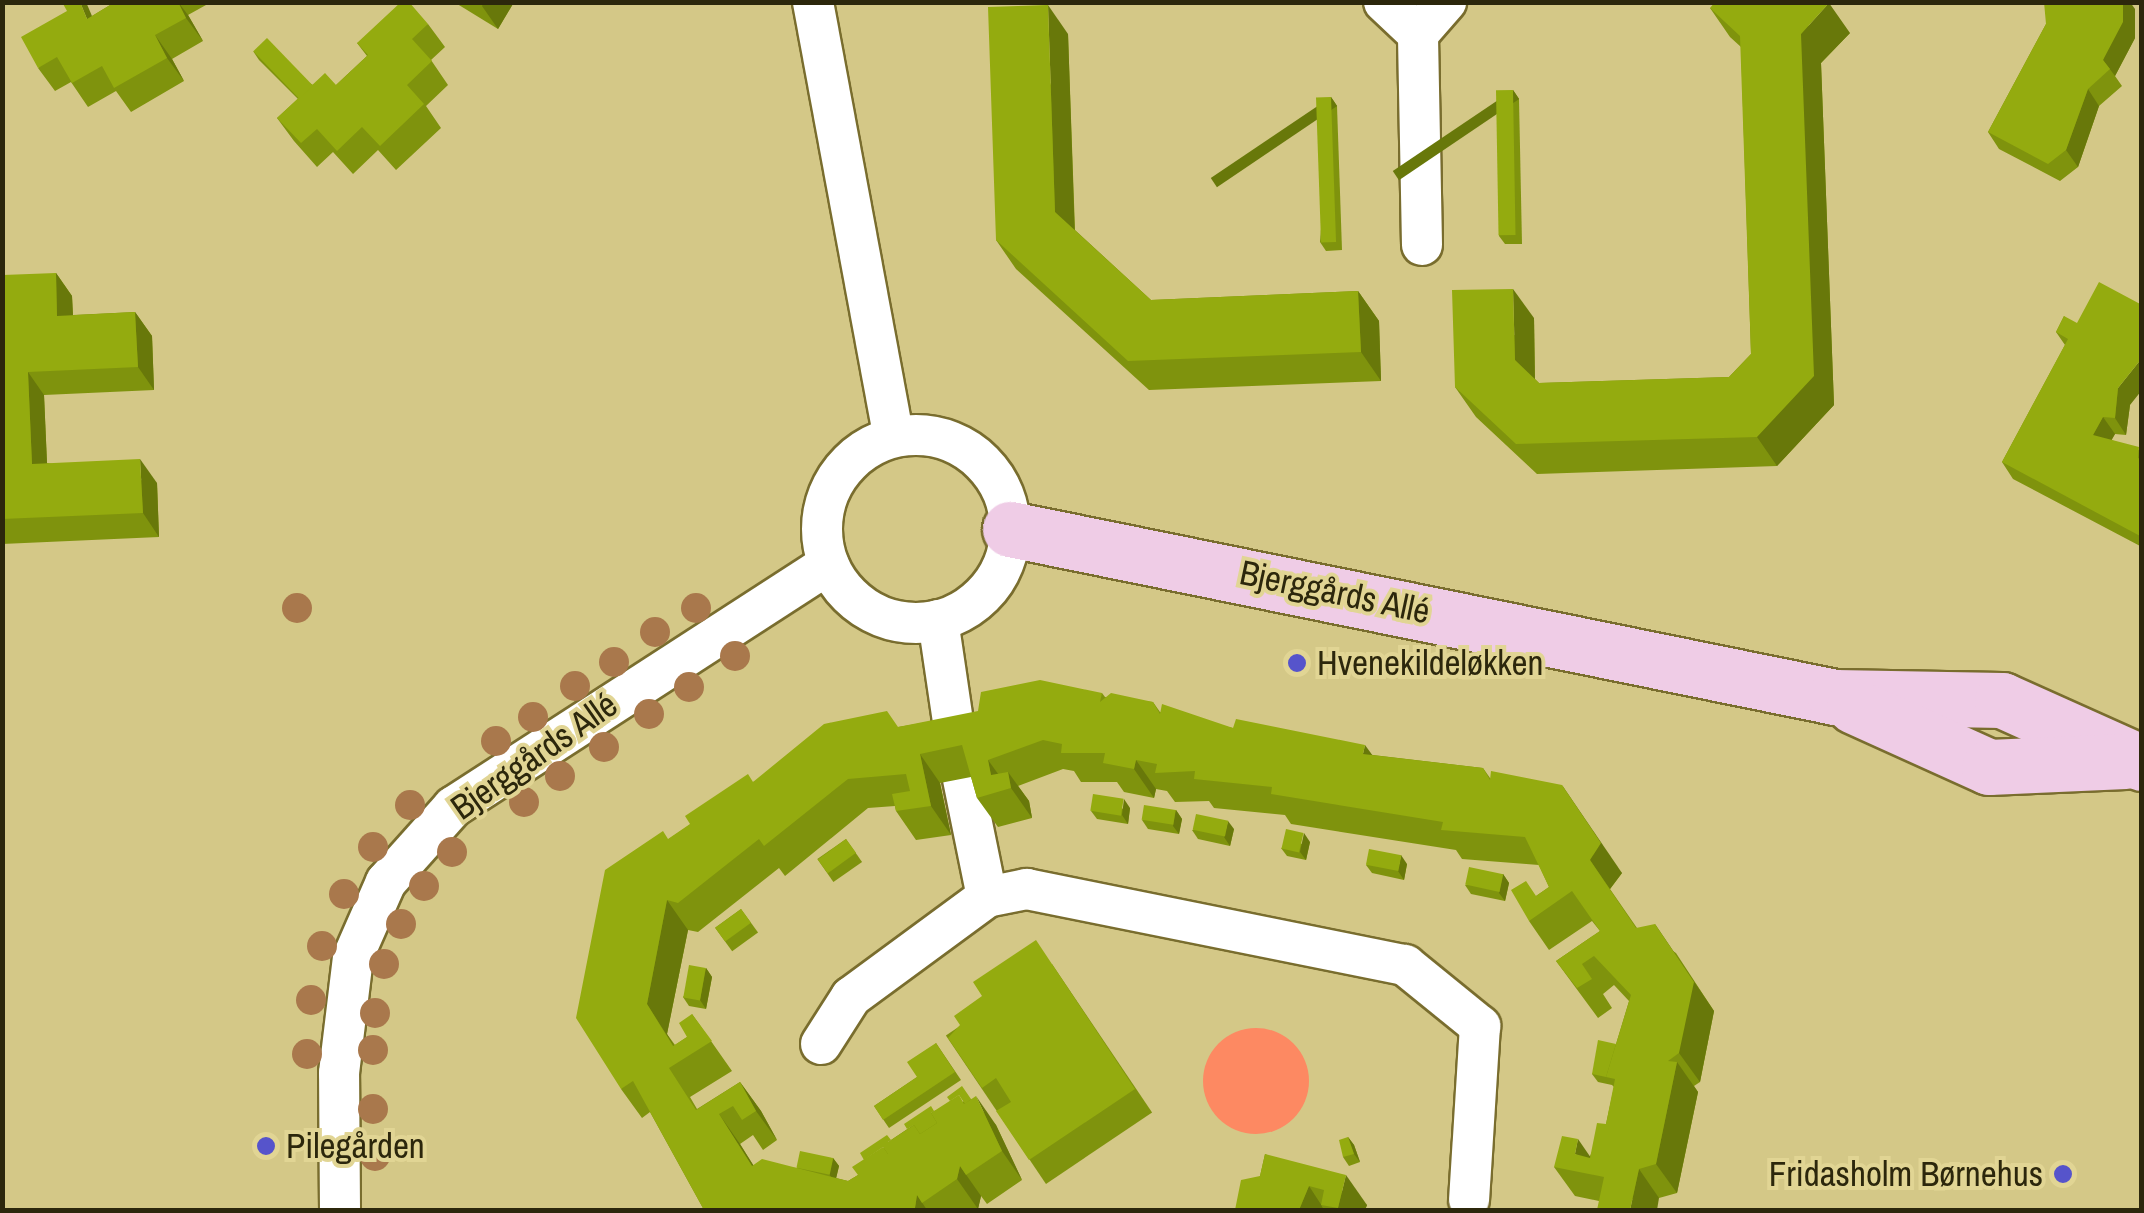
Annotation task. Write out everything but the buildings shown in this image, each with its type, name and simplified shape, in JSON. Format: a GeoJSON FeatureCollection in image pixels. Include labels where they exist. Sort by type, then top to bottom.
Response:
{"type":"FeatureCollection","features":[{"type":"Feature","properties":{"kind":"street"},"geometry":{"type":"LineString","coordinates":[[814,2],[894,436]]}},
{"type":"Feature","properties":{"kind":"street"},"geometry":{"type":"LineString","coordinates":[[1384,2],[1418,34]]}},
{"type":"Feature","properties":{"kind":"street"},"geometry":{"type":"LineString","coordinates":[[1422,245],[1418,34],[1446,2]]}},
{"type":"Feature","properties":{"kind":"street"},"geometry":{"type":"LineString","coordinates":[[894,436],[950,441],[974,454],[994,476],[1010,529],[990,587],[938,620],[884,618],[841,587],[828,564],[821,532],[840,472],[894,436]]}},
{"type":"Feature","properties":{"kind":"street","name":"Bjerggårds Allé"},"geometry":{"type":"LineString","coordinates":[[1010,529],[1836,697],[2002,700],[2137,762]]}},
{"type":"Feature","properties":{"kind":"street","name":"Bjerggårds Allé"},"geometry":{"type":"LineString","coordinates":[[340,1210],[338,1073],[353,958],[386,882],[453,807],[828,564]]}},
{"type":"Feature","properties":{"kind":"street"},"geometry":{"type":"LineString","coordinates":[[938,620],[960,764],[987,896]]}},
{"type":"Feature","properties":{"kind":"street"},"geometry":{"type":"LineString","coordinates":[[822,1044],[850,997],[987,896],[1027,889],[1405,965],[1480,1026],[1469,1200]]}},
{"type":"Feature","properties":{"kind":"shaded area"},"geometry":{"type":"Polygon","coordinates":[[[1256,1028],[1276,1032],[1293,1044],[1305,1061],[1309,1081],[1305,1101],[1293,1118],[1276,1130],[1256,1134],[1236,1130],[1219,1118],[1207,1101],[1203,1081],[1207,1061],[1219,1044],[1236,1032],[1256,1028]]]}},
{"type":"Feature","properties":{"kind":"place","name":"Hvenekildeløkken"},"geometry":{"type":"Point","coordinates":[1297,663]}},
{"type":"Feature","properties":{"kind":"place","name":"Pilegården"},"geometry":{"type":"Point","coordinates":[266,1146]}},
{"type":"Feature","properties":{"kind":"place","name":"Fridasholm Børnehus"},"geometry":{"type":"Point","coordinates":[2063,1174]}}]}
